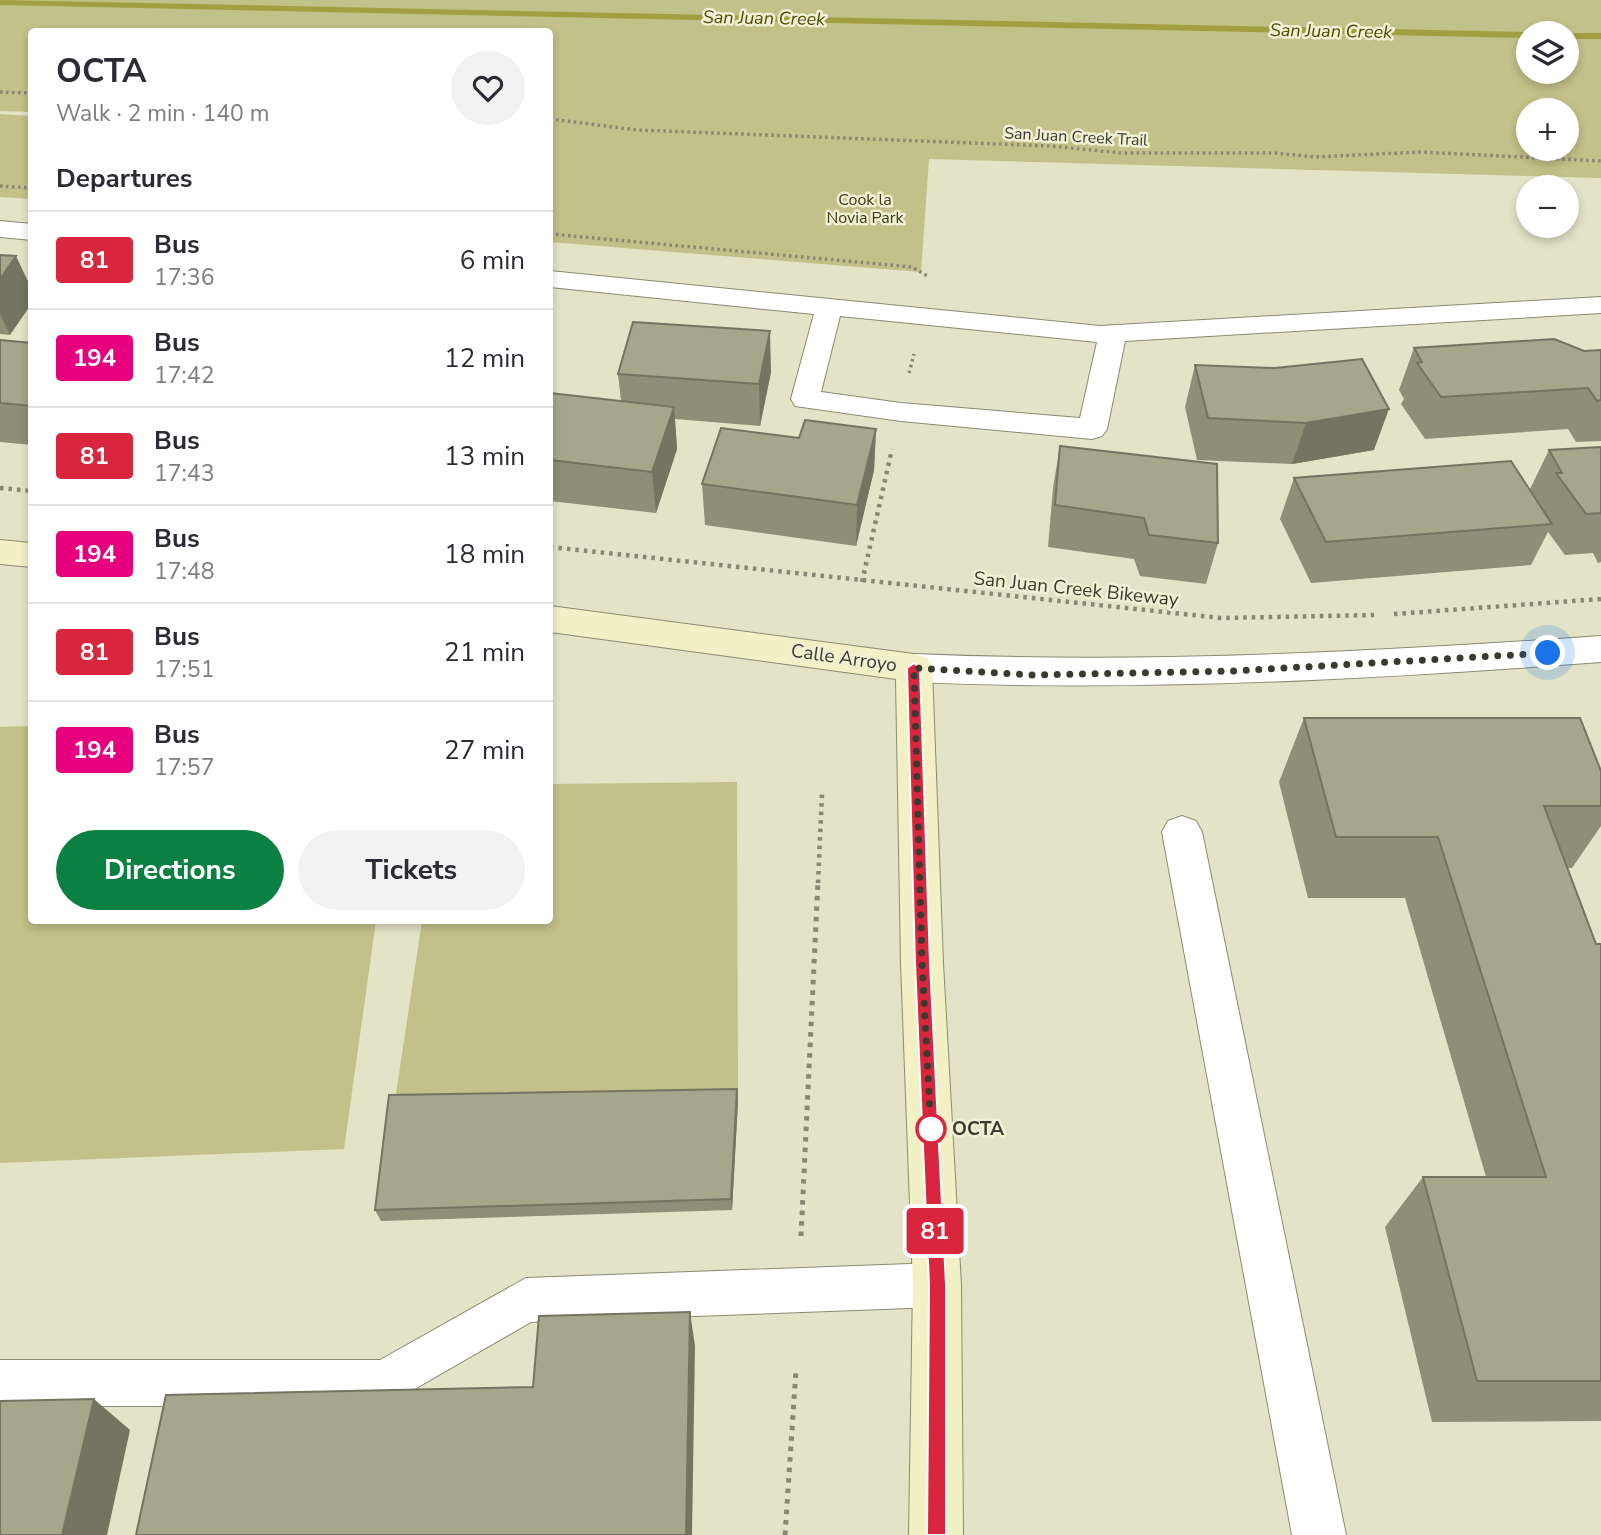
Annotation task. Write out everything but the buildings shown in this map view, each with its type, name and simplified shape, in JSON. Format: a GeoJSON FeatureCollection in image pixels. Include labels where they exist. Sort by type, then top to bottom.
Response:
{"type":"FeatureCollection","features":[{"type":"Feature","properties":{"kind":"main road","name":"Calle Arroyo"},"geometry":{"type":"LineString","coordinates":[[553,619],[914,668]]}},
{"type":"Feature","properties":{"kind":"main road"},"geometry":{"type":"LineString","coordinates":[[914,668],[922,950],[937,1285],[936,1535]]}},
{"type":"Feature","properties":{"kind":"street","name":"Calle Arroyo"},"geometry":{"type":"LineString","coordinates":[[914,668],[1034,675],[1233,671],[1601,649]]}},
{"type":"Feature","properties":{"kind":"street"},"geometry":{"type":"LineString","coordinates":[[1182,832],[1319,1535]]}},
{"type":"Feature","properties":{"kind":"lane"},"geometry":{"type":"LineString","coordinates":[[0,229],[28,232]]}},
{"type":"Feature","properties":{"kind":"lane"},"geometry":{"type":"LineString","coordinates":[[553,279],[1113,333],[1601,305]]}},
{"type":"Feature","properties":{"kind":"lane"},"geometry":{"type":"LineString","coordinates":[[829,307],[805,399],[901,412],[1064,427],[1092,429],[1113,333]]}},
{"type":"Feature","properties":{"kind":"lane"},"geometry":{"type":"LineString","coordinates":[[0,1383],[386,1383],[526,1300],[937,1285]]}},
{"type":"Feature","properties":{"kind":"path"},"geometry":{"type":"LineString","coordinates":[[0,92],[28,93]]}},
{"type":"Feature","properties":{"kind":"path","name":"San Juan Creek Trail"},"geometry":{"type":"LineString","coordinates":[[553,119],[638,130],[1050,146],[1122,153],[1275,153],[1315,157],[1421,152],[1601,160]]}},
{"type":"Feature","properties":{"kind":"path"},"geometry":{"type":"LineString","coordinates":[[0,186],[28,188]]}},
{"type":"Feature","properties":{"kind":"path"},"geometry":{"type":"LineString","coordinates":[[0,488],[28,491]]}},
{"type":"Feature","properties":{"kind":"path","name":"San Juan Creek Bikeway"},"geometry":{"type":"LineString","coordinates":[[553,547],[1222,618],[1379,615]]}},
{"type":"Feature","properties":{"kind":"path"},"geometry":{"type":"LineString","coordinates":[[1393,614],[1601,599]]}},
{"type":"Feature","properties":{"kind":"path"},"geometry":{"type":"LineString","coordinates":[[799,1290],[822,794]]}},
{"type":"Feature","properties":{"kind":"path"},"geometry":{"type":"LineString","coordinates":[[785,1535],[796,1370]]}},
{"type":"Feature","properties":{"kind":"green space","name":"Cook la Novia Park"},"geometry":{"type":"Polygon","coordinates":[[[0,0],[1601,0],[1601,178],[1579,177],[1579,175],[1516,176],[929,159],[921,272],[553,242],[553,28],[28,28],[28,112],[0,111],[0,0]]]}},
{"type":"Feature","properties":{"kind":"green space"},"geometry":{"type":"Polygon","coordinates":[[[0,114],[28,116],[28,199],[0,197],[0,114]]]}},
{"type":"Feature","properties":{"kind":"green space"},"geometry":{"type":"Polygon","coordinates":[[[28,726],[28,924],[376,924],[344,1149],[0,1163],[0,727],[28,726]]]}},
{"type":"Feature","properties":{"kind":"green space"},"geometry":{"type":"Polygon","coordinates":[[[737,782],[738,1101],[394,1107],[422,924],[553,924],[553,784],[737,782]]]}},
{"type":"Feature","properties":{"kind":"waterway","name":"San Juan Creek"},"geometry":{"type":"LineString","coordinates":[[0,2],[1516,35]]}},
{"type":"Feature","properties":{"kind":"waterway","name":"San Juan Creek"},"geometry":{"type":"LineString","coordinates":[[1579,36],[1601,36]]}},
{"type":"Feature","properties":{"kind":"bus line","name":"81"},"geometry":{"type":"LineString","coordinates":[[914,668],[922,963],[937,1285],[936,1535]]}},
{"type":"Feature","properties":{"kind":"place","name":"OCTA"},"geometry":{"type":"Point","coordinates":[931,1129]}},
{"type":"Feature","properties":{"kind":"route"},"geometry":{"type":"LineString","coordinates":[[931,1129],[922,963],[914,668],[1034,675],[1233,671],[1415,663],[1548,653]]}}]}
